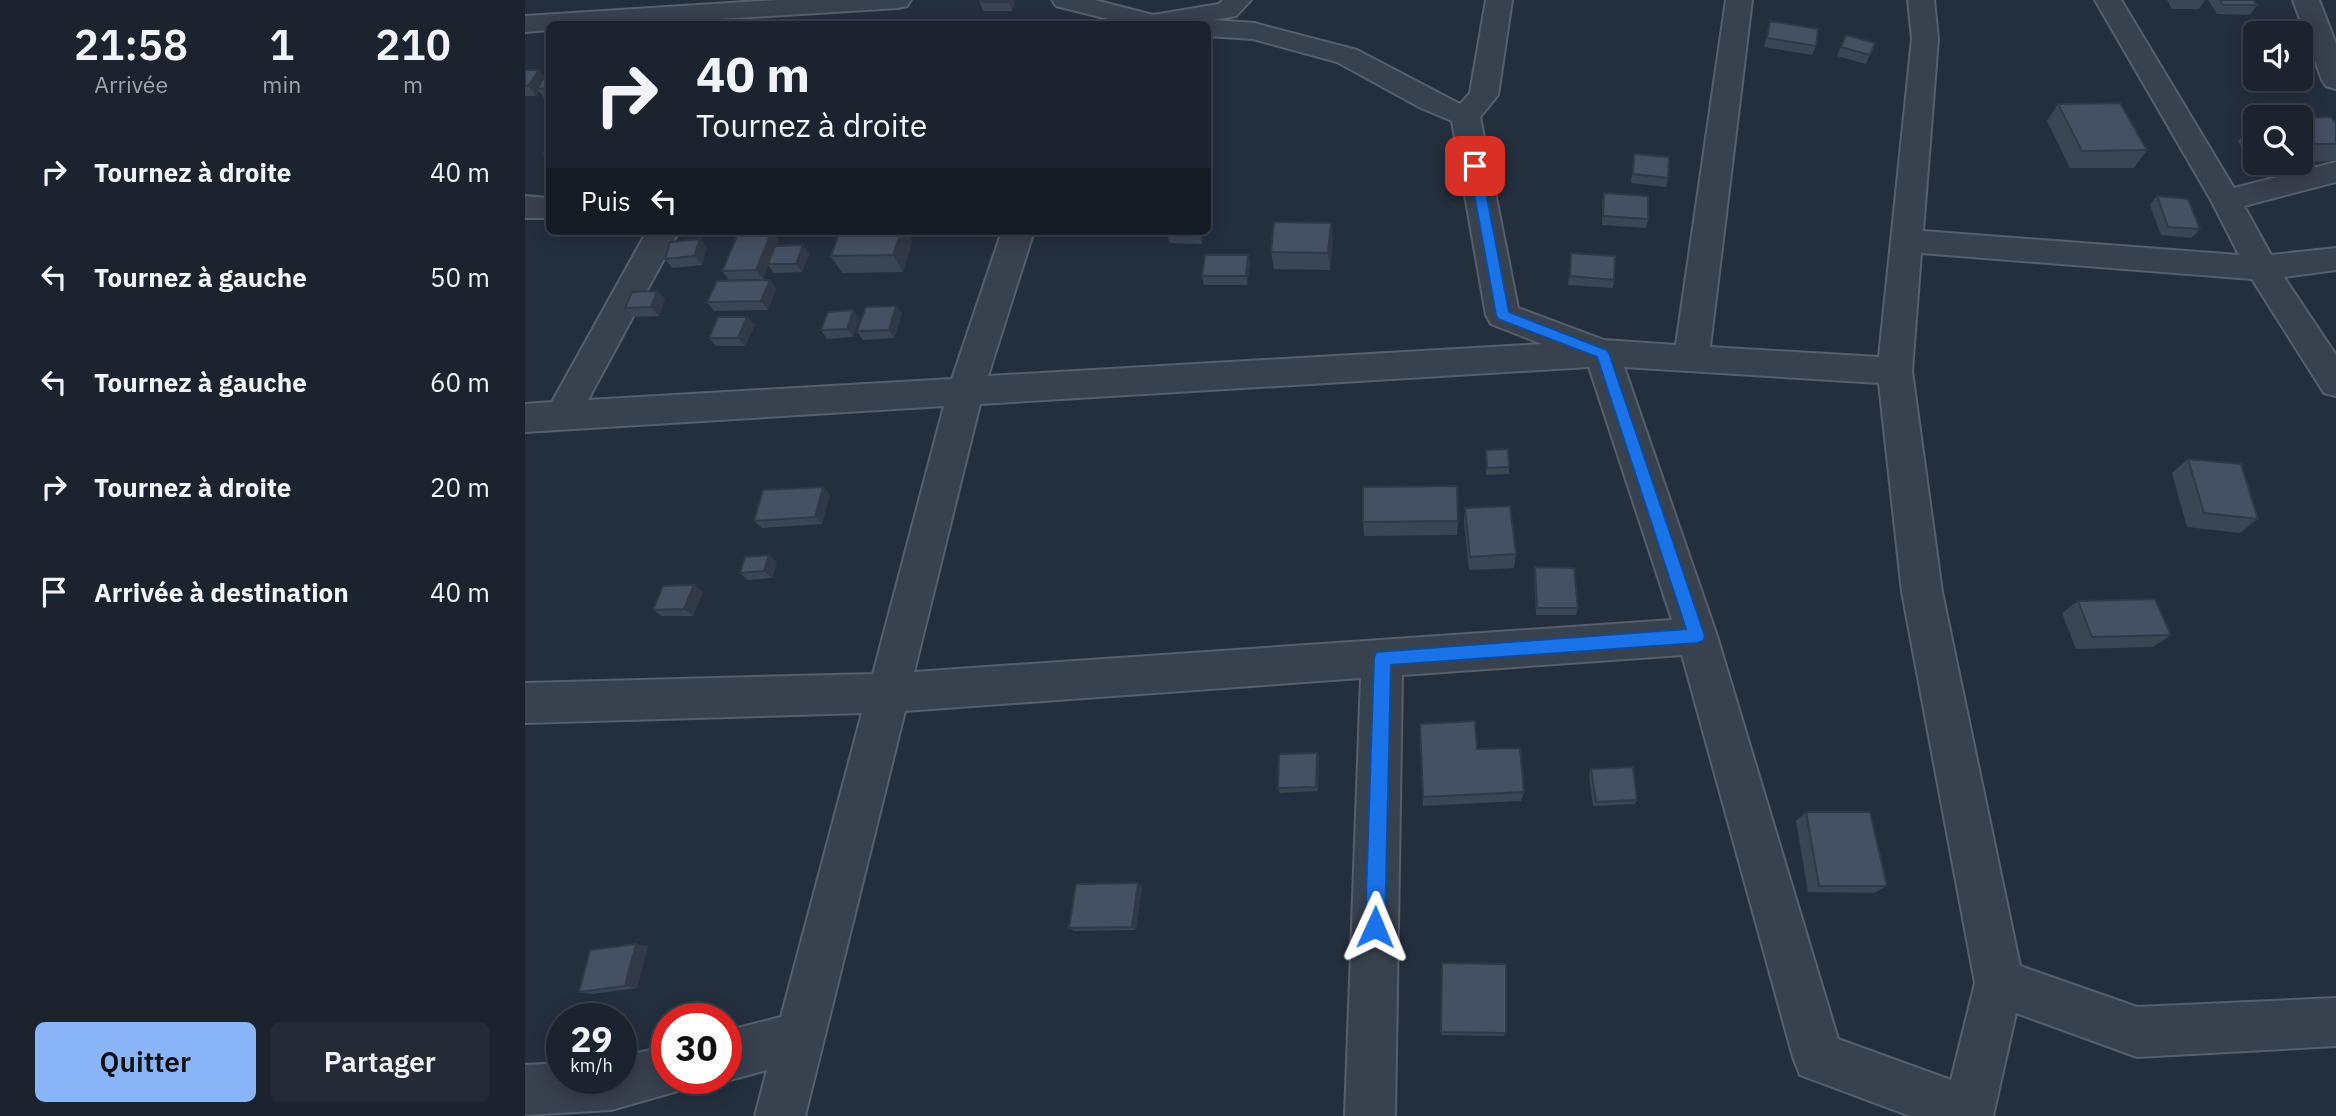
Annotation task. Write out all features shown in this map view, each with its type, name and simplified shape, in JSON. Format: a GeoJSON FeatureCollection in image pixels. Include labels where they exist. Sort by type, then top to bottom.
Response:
{"type":"FeatureCollection","features":[{"type":"Feature","properties":{"kind":"street"},"geometry":{"type":"LineString","coordinates":[[581,21],[767,11],[898,0]]}},
{"type":"Feature","properties":{"kind":"street"},"geometry":{"type":"LineString","coordinates":[[1065,0],[1090,11],[1134,21]]}},
{"type":"Feature","properties":{"kind":"street"},"geometry":{"type":"LineString","coordinates":[[1164,21],[1227,10],[1238,0]]}},
{"type":"Feature","properties":{"kind":"street"},"geometry":{"type":"LineString","coordinates":[[1465,116],[1484,96],[1499,0]]}},
{"type":"Feature","properties":{"kind":"street"},"geometry":{"type":"LineString","coordinates":[[1691,359],[1739,0]]}},
{"type":"Feature","properties":{"kind":"street"},"geometry":{"type":"LineString","coordinates":[[1602,353],[1697,636],[1818,1058],[1968,1114],[1999,983],[1922,592],[1895,371],[1926,39],[1921,0]]}},
{"type":"Feature","properties":{"kind":"street"},"geometry":{"type":"LineString","coordinates":[[2108,0],[2226,200],[2262,268],[2336,383]]}},
{"type":"Feature","properties":{"kind":"street"},"geometry":{"type":"LineString","coordinates":[[2306,0],[2336,80]]}},
{"type":"Feature","properties":{"kind":"street"},"geometry":{"type":"LineString","coordinates":[[1197,15],[1347,56],[1431,102],[1465,116]]}},
{"type":"Feature","properties":{"kind":"street"},"geometry":{"type":"LineString","coordinates":[[525,24],[546,23]]}},
{"type":"Feature","properties":{"kind":"street"},"geometry":{"type":"LineString","coordinates":[[1465,116],[1503,315],[1602,353]]}},
{"type":"Feature","properties":{"kind":"street"},"geometry":{"type":"LineString","coordinates":[[2226,200],[2336,172]]}},
{"type":"Feature","properties":{"kind":"street"},"geometry":{"type":"LineString","coordinates":[[525,207],[546,208]]}},
{"type":"Feature","properties":{"kind":"street"},"geometry":{"type":"LineString","coordinates":[[562,416],[661,235]]}},
{"type":"Feature","properties":{"kind":"street"},"geometry":{"type":"LineString","coordinates":[[780,1116],[965,393],[1017,235]]}},
{"type":"Feature","properties":{"kind":"street"},"geometry":{"type":"LineString","coordinates":[[1907,241],[2262,268],[2336,259]]}},
{"type":"Feature","properties":{"kind":"street"},"geometry":{"type":"LineString","coordinates":[[525,418],[1602,353],[1895,371]]}},
{"type":"Feature","properties":{"kind":"street"},"geometry":{"type":"LineString","coordinates":[[525,703],[888,693],[1697,636]]}},
{"type":"Feature","properties":{"kind":"street"},"geometry":{"type":"LineString","coordinates":[[1370,1116],[1382,658]]}},
{"type":"Feature","properties":{"kind":"street"},"geometry":{"type":"LineString","coordinates":[[1999,983],[2137,1032],[2336,1022]]}},
{"type":"Feature","properties":{"kind":"street"},"geometry":{"type":"LineString","coordinates":[[742,1052],[800,1037]]}},
{"type":"Feature","properties":{"kind":"street"},"geometry":{"type":"LineString","coordinates":[[525,1090],[611,1085],[651,1075]]}},
{"type":"Feature","properties":{"kind":"building"},"geometry":{"type":"Polygon","coordinates":[[[1009,0],[1009,2],[980,2],[1009,0]]]}},
{"type":"Feature","properties":{"kind":"building"},"geometry":{"type":"Polygon","coordinates":[[[2220,0],[2253,0],[2257,5],[2223,5],[2220,0]]]}},
{"type":"Feature","properties":{"kind":"building"},"geometry":{"type":"Polygon","coordinates":[[[1770,21],[1818,29],[1816,46],[1767,38],[1770,21]]]}},
{"type":"Feature","properties":{"kind":"building"},"geometry":{"type":"Polygon","coordinates":[[[1846,35],[1875,43],[1870,55],[1841,47],[1846,35]]]}},
{"type":"Feature","properties":{"kind":"building"},"geometry":{"type":"Polygon","coordinates":[[[525,70],[539,70],[528,86],[525,86],[525,70]]]}},
{"type":"Feature","properties":{"kind":"building"},"geometry":{"type":"Polygon","coordinates":[[[546,74],[546,88],[537,89],[546,74]]]}},
{"type":"Feature","properties":{"kind":"building"},"geometry":{"type":"Polygon","coordinates":[[[2120,103],[2147,150],[2082,151],[2058,104],[2120,103]]]}},
{"type":"Feature","properties":{"kind":"building"},"geometry":{"type":"Polygon","coordinates":[[[2331,117],[2336,124],[2336,144],[2313,144],[2313,118],[2331,117]]]}},
{"type":"Feature","properties":{"kind":"building"},"geometry":{"type":"Polygon","coordinates":[[[1634,154],[1669,157],[1668,178],[1633,174],[1634,154]]]}},
{"type":"Feature","properties":{"kind":"building"},"geometry":{"type":"Polygon","coordinates":[[[1604,193],[1648,196],[1648,219],[1603,216],[1604,193]]]}},
{"type":"Feature","properties":{"kind":"building"},"geometry":{"type":"Polygon","coordinates":[[[2157,196],[2188,199],[2200,229],[2168,227],[2157,196]]]}},
{"type":"Feature","properties":{"kind":"building"},"geometry":{"type":"Polygon","coordinates":[[[1274,222],[1331,223],[1328,253],[1271,252],[1274,222]]]}},
{"type":"Feature","properties":{"kind":"building"},"geometry":{"type":"Polygon","coordinates":[[[738,235],[770,235],[756,270],[722,271],[738,235]]]}},
{"type":"Feature","properties":{"kind":"building"},"geometry":{"type":"Polygon","coordinates":[[[839,235],[900,235],[893,255],[831,256],[839,235]]]}},
{"type":"Feature","properties":{"kind":"building"},"geometry":{"type":"Polygon","coordinates":[[[700,239],[694,256],[665,259],[670,242],[700,239]]]}},
{"type":"Feature","properties":{"kind":"building"},"geometry":{"type":"Polygon","coordinates":[[[803,245],[796,264],[768,264],[775,246],[803,245]]]}},
{"type":"Feature","properties":{"kind":"building"},"geometry":{"type":"Polygon","coordinates":[[[1571,253],[1615,256],[1614,280],[1570,276],[1571,253]]]}},
{"type":"Feature","properties":{"kind":"building"},"geometry":{"type":"Polygon","coordinates":[[[1205,255],[1248,255],[1246,276],[1202,276],[1205,255]]]}},
{"type":"Feature","properties":{"kind":"building"},"geometry":{"type":"Polygon","coordinates":[[[770,280],[761,301],[707,302],[717,281],[770,280]]]}},
{"type":"Feature","properties":{"kind":"building"},"geometry":{"type":"Polygon","coordinates":[[[657,291],[651,307],[625,308],[632,292],[657,291]]]}},
{"type":"Feature","properties":{"kind":"building"},"geometry":{"type":"Polygon","coordinates":[[[896,306],[889,330],[857,331],[866,307],[896,306]]]}},
{"type":"Feature","properties":{"kind":"building"},"geometry":{"type":"Polygon","coordinates":[[[853,310],[847,329],[821,330],[828,312],[853,310]]]}},
{"type":"Feature","properties":{"kind":"building"},"geometry":{"type":"Polygon","coordinates":[[[718,317],[747,317],[738,338],[709,338],[718,317]]]}},
{"type":"Feature","properties":{"kind":"building"},"geometry":{"type":"Polygon","coordinates":[[[1508,449],[1509,467],[1487,468],[1486,450],[1508,449]]]}},
{"type":"Feature","properties":{"kind":"building"},"geometry":{"type":"Polygon","coordinates":[[[2188,459],[2241,464],[2258,519],[2204,513],[2188,459]]]}},
{"type":"Feature","properties":{"kind":"building"},"geometry":{"type":"Polygon","coordinates":[[[1457,486],[1458,521],[1363,522],[1363,487],[1457,486]]]}},
{"type":"Feature","properties":{"kind":"building"},"geometry":{"type":"Polygon","coordinates":[[[823,487],[815,517],[754,521],[763,490],[823,487]]]}},
{"type":"Feature","properties":{"kind":"building"},"geometry":{"type":"Polygon","coordinates":[[[1510,506],[1516,554],[1470,557],[1465,508],[1510,506]]]}},
{"type":"Feature","properties":{"kind":"building"},"geometry":{"type":"Polygon","coordinates":[[[769,555],[764,571],[740,573],[745,557],[769,555]]]}},
{"type":"Feature","properties":{"kind":"building"},"geometry":{"type":"Polygon","coordinates":[[[1535,567],[1574,568],[1578,608],[1537,608],[1535,567]]]}},
{"type":"Feature","properties":{"kind":"building"},"geometry":{"type":"Polygon","coordinates":[[[694,585],[684,609],[653,610],[663,586],[694,585]]]}},
{"type":"Feature","properties":{"kind":"building"},"geometry":{"type":"Polygon","coordinates":[[[2155,599],[2171,635],[2092,637],[2078,601],[2155,599]]]}},
{"type":"Feature","properties":{"kind":"building"},"geometry":{"type":"Polygon","coordinates":[[[1475,721],[1477,749],[1520,748],[1524,792],[1423,797],[1420,724],[1475,721]]]}},
{"type":"Feature","properties":{"kind":"building"},"geometry":{"type":"Polygon","coordinates":[[[1317,753],[1316,787],[1278,788],[1279,754],[1317,753]]]}},
{"type":"Feature","properties":{"kind":"building"},"geometry":{"type":"Polygon","coordinates":[[[1633,767],[1637,800],[1596,802],[1591,769],[1633,767]]]}},
{"type":"Feature","properties":{"kind":"building"},"geometry":{"type":"Polygon","coordinates":[[[1806,812],[1870,812],[1887,886],[1819,886],[1806,812]]]}},
{"type":"Feature","properties":{"kind":"building"},"geometry":{"type":"Polygon","coordinates":[[[1138,883],[1132,927],[1069,928],[1076,884],[1138,883]]]}},
{"type":"Feature","properties":{"kind":"building"},"geometry":{"type":"Polygon","coordinates":[[[636,944],[625,986],[579,992],[590,950],[636,944]]]}},
{"type":"Feature","properties":{"kind":"building"},"geometry":{"type":"Polygon","coordinates":[[[1442,963],[1506,964],[1506,1033],[1441,1032],[1442,963]]]}},
{"type":"Feature","properties":{"kind":"route"},"geometry":{"type":"LineString","coordinates":[[1375,927],[1382,658],[1697,636],[1602,353],[1503,315],[1475,166]]}}]}
